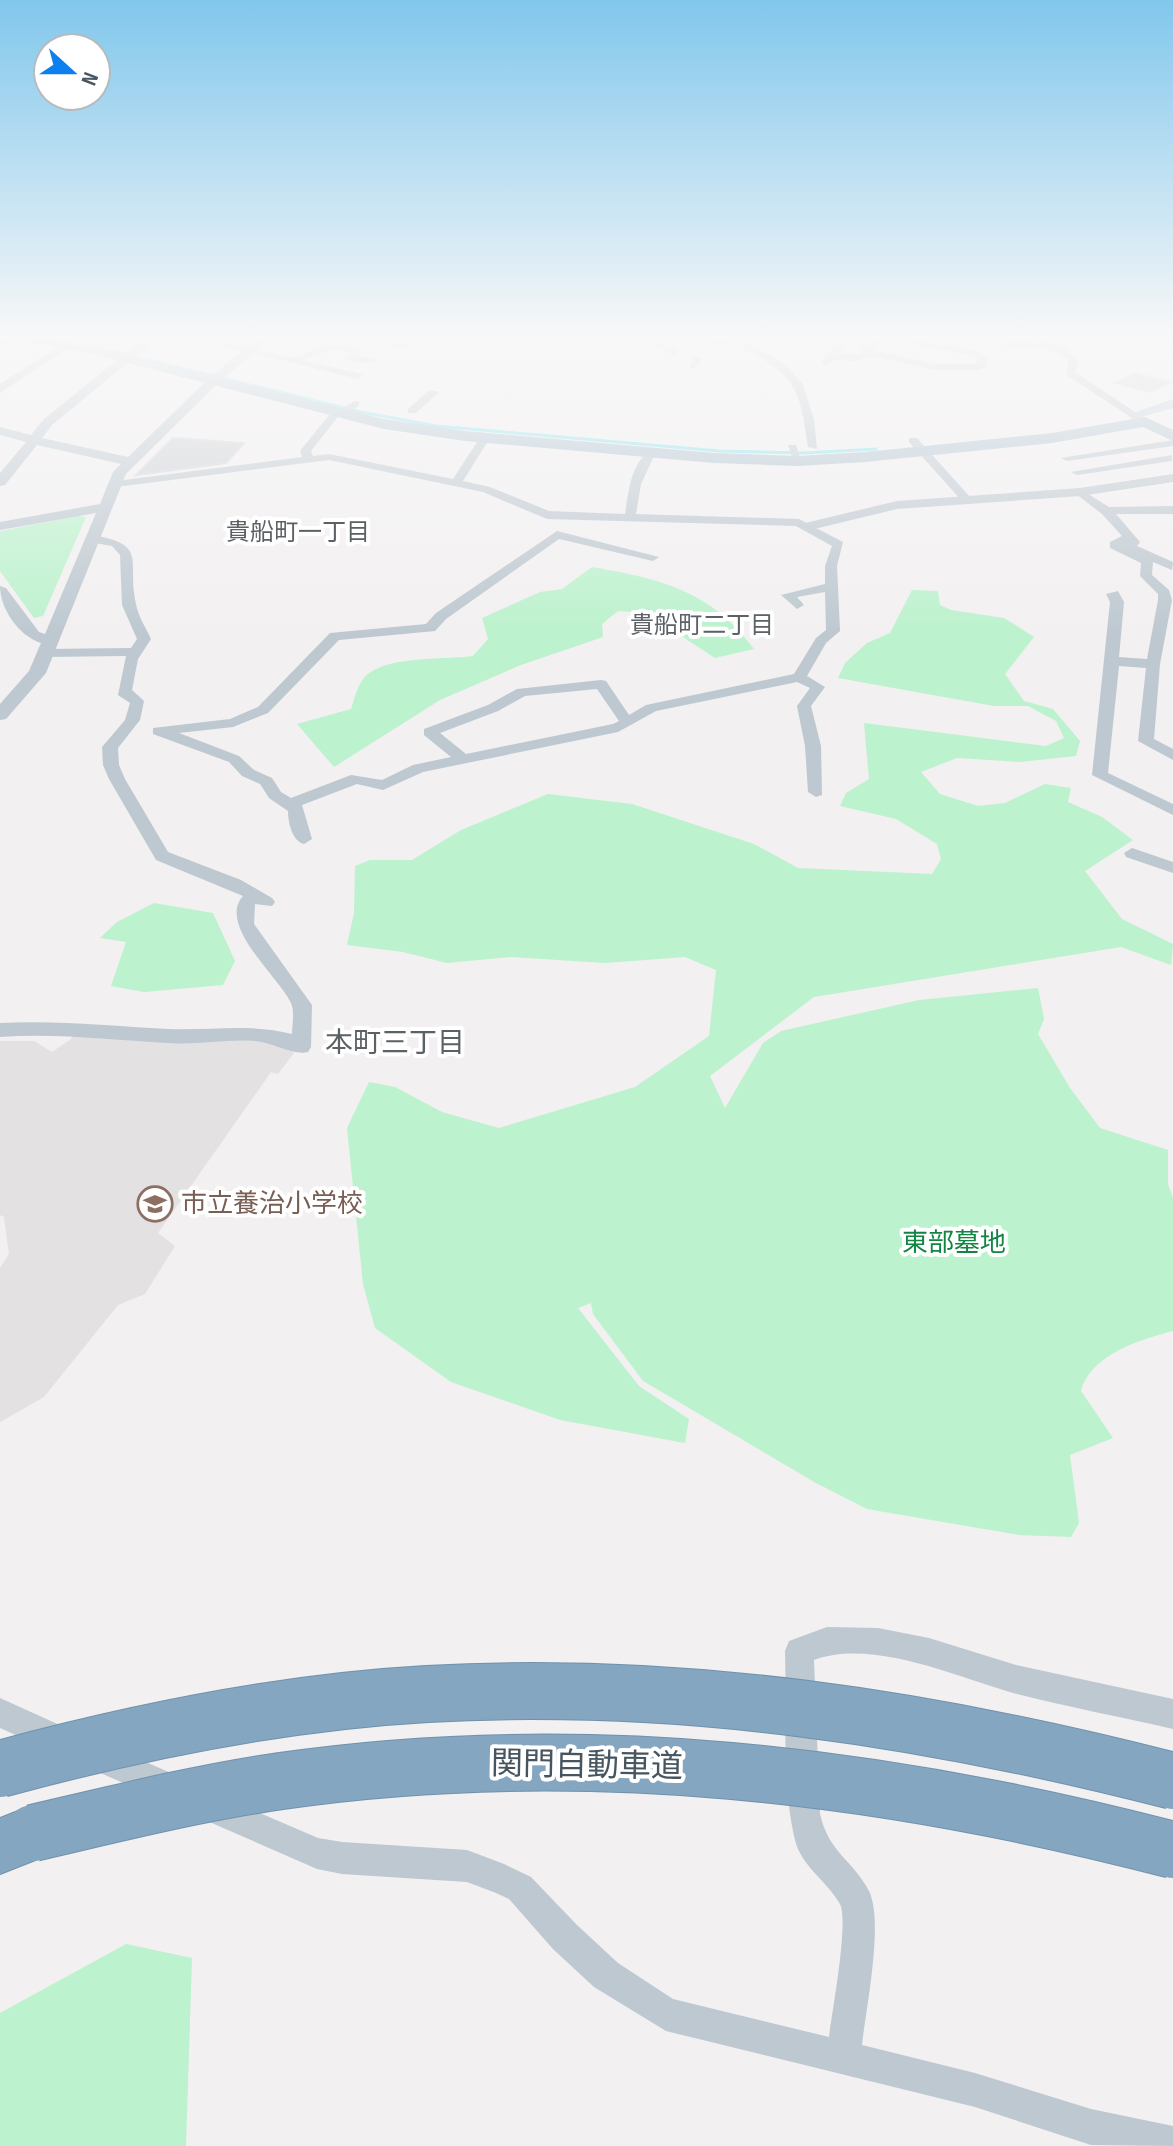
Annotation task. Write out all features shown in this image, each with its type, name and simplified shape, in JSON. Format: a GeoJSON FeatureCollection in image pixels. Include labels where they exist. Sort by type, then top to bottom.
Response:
{"type":"FeatureCollection","features":[{"type":"Feature","properties":{"kind":"highway"},"geometry":{"type":"LineString","coordinates":[[0,1769],[181,1726],[320,1704],[447,1694],[583,1692],[716,1699],[866,1715],[991,1737],[1173,1781]]}},
{"type":"Feature","properties":{"kind":"highway","name":"関門自動車道"},"geometry":{"type":"LineString","coordinates":[[11,1840],[180,1800],[315,1776],[451,1764],[583,1761],[867,1785],[989,1804],[1173,1850]]}},
{"type":"Feature","properties":{"kind":"main road"},"geometry":{"type":"LineString","coordinates":[[502,435],[759,461],[795,454],[1065,435]]}},
{"type":"Feature","properties":{"kind":"main road"},"geometry":{"type":"LineString","coordinates":[[795,454],[813,447],[919,445],[1000,435]]}},
{"type":"Feature","properties":{"kind":"street"},"geometry":{"type":"LineString","coordinates":[[16,435],[110,459],[130,461]]}},
{"type":"Feature","properties":{"kind":"street"},"geometry":{"type":"LineString","coordinates":[[0,482],[6,467],[38,435]]}},
{"type":"Feature","properties":{"kind":"street"},"geometry":{"type":"LineString","coordinates":[[0,715],[28,687],[48,647],[120,472],[157,435]]}},
{"type":"Feature","properties":{"kind":"street"},"geometry":{"type":"LineString","coordinates":[[308,458],[305,451],[320,435]]}},
{"type":"Feature","properties":{"kind":"street"},"geometry":{"type":"LineString","coordinates":[[455,484],[488,435]]}},
{"type":"Feature","properties":{"kind":"street"},"geometry":{"type":"LineString","coordinates":[[810,435],[813,447]]}},
{"type":"Feature","properties":{"kind":"street"},"geometry":{"type":"LineString","coordinates":[[1052,438],[1077,472],[1086,491],[1134,542],[1127,546],[1172,566]]}},
{"type":"Feature","properties":{"kind":"street"},"geometry":{"type":"LineString","coordinates":[[1067,458],[1173,443]]}},
{"type":"Feature","properties":{"kind":"street"},"geometry":{"type":"LineString","coordinates":[[919,445],[966,499]]}},
{"type":"Feature","properties":{"kind":"street"},"geometry":{"type":"LineString","coordinates":[[1145,447],[1173,458]]}},
{"type":"Feature","properties":{"kind":"street"},"geometry":{"type":"LineString","coordinates":[[630,517],[635,484],[651,448]]}},
{"type":"Feature","properties":{"kind":"street"},"geometry":{"type":"LineString","coordinates":[[116,484],[329,457],[494,492],[540,514],[568,518],[738,519],[787,522],[806,527],[839,545],[832,560],[830,587],[833,631],[821,641],[799,677]]}},
{"type":"Feature","properties":{"kind":"street"},"geometry":{"type":"LineString","coordinates":[[1077,472],[1173,458]]}},
{"type":"Feature","properties":{"kind":"street"},"geometry":{"type":"LineString","coordinates":[[806,527],[897,505],[1086,491],[1173,478]]}},
{"type":"Feature","properties":{"kind":"street"},"geometry":{"type":"LineString","coordinates":[[0,526],[106,507]]}},
{"type":"Feature","properties":{"kind":"street"},"geometry":{"type":"LineString","coordinates":[[1106,511],[1173,510]]}},
{"type":"Feature","properties":{"kind":"street"},"geometry":{"type":"LineString","coordinates":[[158,731],[244,720],[270,705],[335,636],[430,628],[441,616],[557,535],[653,557]]}},
{"type":"Feature","properties":{"kind":"street"},"geometry":{"type":"LineString","coordinates":[[1130,537],[1114,545],[1147,561],[1146,576],[1165,596],[1153,664],[1146,741],[1173,755]]}},
{"type":"Feature","properties":{"kind":"street"},"geometry":{"type":"LineString","coordinates":[[0,1030],[55,1026],[168,1036],[240,1034],[288,1040],[301,1047],[302,1005],[245,924],[246,903],[260,898],[162,856],[111,765],[110,747],[133,722],[138,710],[137,701],[125,695],[125,690],[133,652],[144,639],[129,605],[126,554],[111,541],[93,539]]}},
{"type":"Feature","properties":{"kind":"street"},"geometry":{"type":"LineString","coordinates":[[797,605],[788,595],[830,587]]}},
{"type":"Feature","properties":{"kind":"street"},"geometry":{"type":"LineString","coordinates":[[0,591],[33,635],[48,647],[133,652]]}},
{"type":"Feature","properties":{"kind":"street"},"geometry":{"type":"LineString","coordinates":[[1113,594],[1117,602],[1100,775],[1173,810]]}},
{"type":"Feature","properties":{"kind":"street"},"geometry":{"type":"LineString","coordinates":[[1112,661],[1153,664]]}},
{"type":"Feature","properties":{"kind":"street"},"geometry":{"type":"LineString","coordinates":[[291,804],[357,778],[374,786],[387,787],[406,773],[462,758],[618,728],[651,708],[799,677],[818,687],[804,706],[813,746],[816,792]]}},
{"type":"Feature","properties":{"kind":"street"},"geometry":{"type":"LineString","coordinates":[[462,758],[429,732],[528,691],[601,684],[627,722]]}},
{"type":"Feature","properties":{"kind":"street"},"geometry":{"type":"LineString","coordinates":[[133,722],[234,759],[248,773],[266,781],[275,795],[291,804],[297,812],[296,820],[304,839]]}},
{"type":"Feature","properties":{"kind":"street"},"geometry":{"type":"LineString","coordinates":[[1151,852],[1173,860]]}},
{"type":"Feature","properties":{"kind":"street"},"geometry":{"type":"LineString","coordinates":[[1132,853],[1173,868]]}},
{"type":"Feature","properties":{"kind":"street"},"geometry":{"type":"LineString","coordinates":[[843,2058],[860,1918],[857,1902],[811,1844],[805,1814],[799,1651],[827,1641],[878,1642],[929,1652],[1016,1679],[1173,1714]]}},
{"type":"Feature","properties":{"kind":"street"},"geometry":{"type":"LineString","coordinates":[[0,1713],[317,1853],[342,1858],[467,1866],[504,1880],[520,1888],[565,1937],[606,1975],[666,2014],[975,2090],[1091,2127],[1173,2144]]}},
{"type":"Feature","properties":{"kind":"shaded area"},"geometry":{"type":"Polygon","coordinates":[[[73,1033],[244,1038],[292,1048],[294,1053],[278,1074],[271,1072],[158,1233],[175,1246],[145,1294],[118,1305],[44,1397],[0,1422],[0,1268],[9,1254],[4,1217],[0,1215],[0,1041],[34,1041],[52,1052],[71,1039],[73,1033]]]}},
{"type":"Feature","properties":{"kind":"green space"},"geometry":{"type":"Polygon","coordinates":[[[86,517],[43,616],[34,618],[0,571],[0,531],[86,517]]]}},
{"type":"Feature","properties":{"kind":"green space"},"geometry":{"type":"Polygon","coordinates":[[[592,567],[662,583],[702,600],[737,629],[754,649],[715,658],[646,613],[618,611],[602,624],[603,637],[521,665],[440,700],[334,767],[297,724],[351,709],[363,679],[384,666],[414,660],[473,656],[488,639],[482,618],[540,592],[562,589],[592,567]]]}},
{"type":"Feature","properties":{"kind":"green space","name":"東部墓地"},"geometry":{"type":"Polygon","coordinates":[[[912,590],[938,591],[940,605],[951,610],[1004,618],[1034,637],[1005,674],[1024,701],[1053,709],[1080,741],[1076,756],[1020,762],[957,758],[921,772],[940,794],[978,806],[1005,803],[1045,784],[1071,788],[1068,802],[1102,817],[1133,840],[1085,871],[1122,919],[1173,944],[1171,965],[1121,947],[814,997],[710,1076],[725,1108],[763,1043],[781,1031],[919,1000],[1038,988],[1044,1019],[1038,1034],[1070,1088],[1100,1128],[1168,1150],[1168,1184],[1173,1198],[1173,1331],[1118,1350],[1086,1378],[1081,1391],[1113,1438],[1070,1455],[1079,1523],[1071,1537],[1019,1535],[867,1509],[816,1483],[643,1381],[593,1314],[591,1303],[578,1308],[639,1386],[689,1419],[685,1443],[560,1420],[451,1382],[375,1328],[363,1284],[347,1128],[369,1082],[395,1087],[442,1112],[499,1128],[635,1087],[709,1036],[716,970],[685,957],[605,963],[511,957],[447,963],[403,952],[347,945],[354,913],[355,866],[370,860],[412,860],[461,830],[548,794],[632,804],[754,844],[798,868],[932,874],[941,859],[937,844],[896,819],[840,806],[846,793],[869,779],[864,723],[1046,746],[1064,738],[1056,721],[1028,706],[994,706],[838,678],[845,663],[867,643],[890,633],[912,590]]]}},
{"type":"Feature","properties":{"kind":"green space"},"geometry":{"type":"Polygon","coordinates":[[[154,903],[213,913],[235,961],[223,985],[144,992],[111,986],[126,942],[100,938],[117,922],[154,903]]]}},
{"type":"Feature","properties":{"kind":"green space"},"geometry":{"type":"Polygon","coordinates":[[[126,1944],[192,1958],[186,2146],[0,2146],[0,2013],[126,1944]]]}},
{"type":"Feature","properties":{"kind":"building"},"geometry":{"type":"Polygon","coordinates":[[[173,438],[244,443],[226,463],[136,475],[173,438]]]}},
{"type":"Feature","properties":{"kind":"waterway"},"geometry":{"type":"LineString","coordinates":[[540,435],[719,451],[804,453],[876,449]]}},
{"type":"Feature","properties":{"kind":"place","name":"市立養治小学校"},"geometry":{"type":"Point","coordinates":[155,1204]}},
{"type":"Feature","properties":{"kind":"district","name":"貴船町一丁目"},"geometry":{"type":"Point","coordinates":[298,532]}},
{"type":"Feature","properties":{"kind":"district","name":"貴船町二丁目"},"geometry":{"type":"Point","coordinates":[702,625]}},
{"type":"Feature","properties":{"kind":"district","name":"本町三丁目"},"geometry":{"type":"Point","coordinates":[395,1043]}}]}
